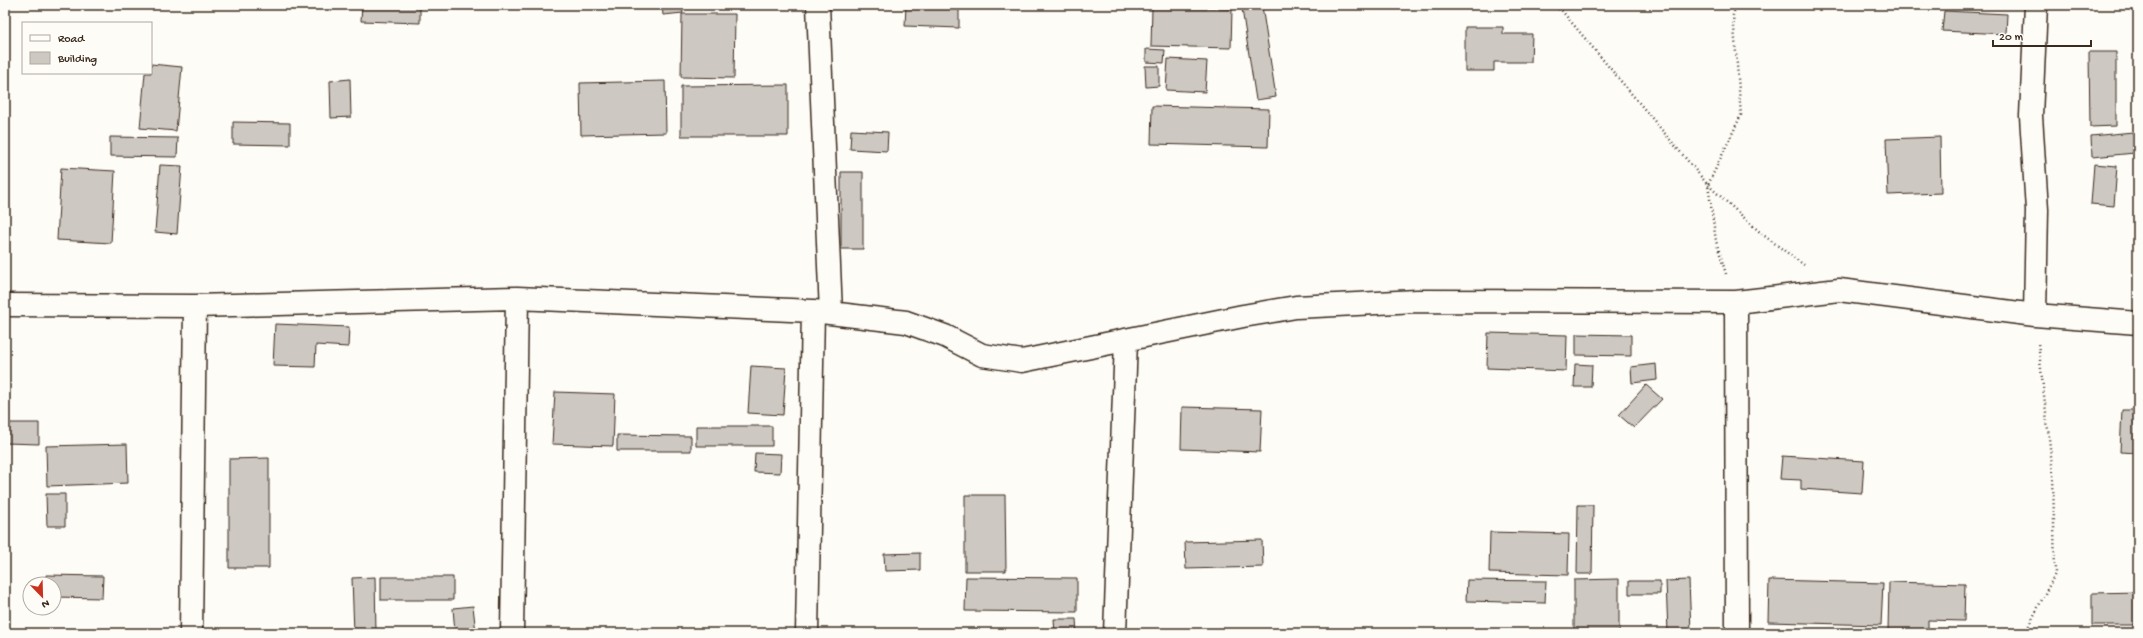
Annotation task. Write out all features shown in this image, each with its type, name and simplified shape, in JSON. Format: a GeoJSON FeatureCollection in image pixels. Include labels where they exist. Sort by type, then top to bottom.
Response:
{"type":"FeatureCollection","features":[{"type":"Feature","properties":{"kind":"street"},"geometry":{"type":"LineString","coordinates":[[807,633],[822,312],[818,5]]}},
{"type":"Feature","properties":{"kind":"street"},"geometry":{"type":"LineString","coordinates":[[2035,315],[2037,210],[2031,116],[2036,5]]}},
{"type":"Feature","properties":{"kind":"street"},"geometry":{"type":"LineString","coordinates":[[5,305],[195,306],[517,298],[822,312],[906,322],[945,336],[982,355],[1022,361],[1243,316],[1296,307],[1417,301],[1736,302],[1839,290],[2035,315],[2138,323]]}},
{"type":"Feature","properties":{"kind":"street"},"geometry":{"type":"LineString","coordinates":[[512,633],[517,298]]}},
{"type":"Feature","properties":{"kind":"street"},"geometry":{"type":"LineString","coordinates":[[1736,302],[1737,633]]}},
{"type":"Feature","properties":{"kind":"street"},"geometry":{"type":"LineString","coordinates":[[191,633],[195,306]]}},
{"type":"Feature","properties":{"kind":"street"},"geometry":{"type":"LineString","coordinates":[[1115,633],[1126,341]]}},
{"type":"Feature","properties":{"kind":"path"},"geometry":{"type":"LineString","coordinates":[[1551,5],[1562,11],[1708,185],[1762,234],[1839,290]]}},
{"type":"Feature","properties":{"kind":"path"},"geometry":{"type":"LineString","coordinates":[[1736,5],[1733,15],[1741,115],[1708,185],[1716,241],[1736,302]]}},
{"type":"Feature","properties":{"kind":"path"},"geometry":{"type":"LineString","coordinates":[[2025,633],[2054,574],[2053,473],[2035,315]]}},
{"type":"Feature","properties":{"kind":"building"},"geometry":{"type":"Polygon","coordinates":[[[362,5],[420,5],[420,23],[361,21],[362,5]]]}},
{"type":"Feature","properties":{"kind":"building"},"geometry":{"type":"Polygon","coordinates":[[[662,5],[682,5],[683,13],[663,15],[662,5]]]}},
{"type":"Feature","properties":{"kind":"building"},"geometry":{"type":"Polygon","coordinates":[[[906,6],[959,7],[959,28],[905,26],[906,6]]]}},
{"type":"Feature","properties":{"kind":"building"},"geometry":{"type":"Polygon","coordinates":[[[1262,6],[1276,97],[1256,100],[1242,9],[1262,6]]]}},
{"type":"Feature","properties":{"kind":"building"},"geometry":{"type":"Polygon","coordinates":[[[1152,7],[1232,9],[1231,48],[1151,46],[1152,7]]]}},
{"type":"Feature","properties":{"kind":"building"},"geometry":{"type":"Polygon","coordinates":[[[1944,11],[2007,14],[2006,34],[1942,31],[1944,11]]]}},
{"type":"Feature","properties":{"kind":"building"},"geometry":{"type":"Polygon","coordinates":[[[682,14],[735,14],[734,78],[681,77],[682,14]]]}},
{"type":"Feature","properties":{"kind":"building"},"geometry":{"type":"Polygon","coordinates":[[[1465,27],[1503,27],[1503,34],[1532,34],[1531,62],[1494,62],[1494,71],[1465,71],[1465,27]]]}},
{"type":"Feature","properties":{"kind":"building"},"geometry":{"type":"Polygon","coordinates":[[[1146,49],[1165,50],[1164,63],[1146,62],[1146,49]]]}},
{"type":"Feature","properties":{"kind":"building"},"geometry":{"type":"Polygon","coordinates":[[[2089,52],[2116,52],[2116,126],[2090,127],[2089,52]]]}},
{"type":"Feature","properties":{"kind":"building"},"geometry":{"type":"Polygon","coordinates":[[[1168,59],[1207,61],[1205,92],[1166,90],[1168,59]]]}},
{"type":"Feature","properties":{"kind":"building"},"geometry":{"type":"Polygon","coordinates":[[[152,64],[182,67],[176,131],[140,128],[145,74],[152,74],[152,64]]]}},
{"type":"Feature","properties":{"kind":"building"},"geometry":{"type":"Polygon","coordinates":[[[1145,66],[1159,66],[1159,86],[1146,87],[1145,66]]]}},
{"type":"Feature","properties":{"kind":"building"},"geometry":{"type":"Polygon","coordinates":[[[350,79],[351,117],[331,118],[330,81],[350,79]]]}},
{"type":"Feature","properties":{"kind":"building"},"geometry":{"type":"Polygon","coordinates":[[[665,81],[666,133],[581,135],[580,83],[665,81]]]}},
{"type":"Feature","properties":{"kind":"building"},"geometry":{"type":"Polygon","coordinates":[[[788,85],[788,136],[681,136],[681,86],[788,85]]]}},
{"type":"Feature","properties":{"kind":"building"},"geometry":{"type":"Polygon","coordinates":[[[1152,106],[1269,109],[1268,147],[1151,144],[1152,106]]]}},
{"type":"Feature","properties":{"kind":"building"},"geometry":{"type":"Polygon","coordinates":[[[233,122],[290,123],[290,145],[233,144],[233,122]]]}},
{"type":"Feature","properties":{"kind":"building"},"geometry":{"type":"Polygon","coordinates":[[[851,130],[888,132],[887,151],[850,149],[851,130]]]}},
{"type":"Feature","properties":{"kind":"building"},"geometry":{"type":"Polygon","coordinates":[[[2133,132],[2135,153],[2092,157],[2091,136],[2133,132]]]}},
{"type":"Feature","properties":{"kind":"building"},"geometry":{"type":"Polygon","coordinates":[[[110,137],[178,138],[177,157],[110,156],[110,137]]]}},
{"type":"Feature","properties":{"kind":"building"},"geometry":{"type":"Polygon","coordinates":[[[1940,137],[1941,193],[1888,195],[1886,139],[1940,137]]]}},
{"type":"Feature","properties":{"kind":"building"},"geometry":{"type":"Polygon","coordinates":[[[2094,164],[2117,166],[2114,206],[2091,204],[2094,164]]]}},
{"type":"Feature","properties":{"kind":"building"},"geometry":{"type":"Polygon","coordinates":[[[160,165],[182,166],[177,234],[155,232],[160,165]]]}},
{"type":"Feature","properties":{"kind":"building"},"geometry":{"type":"Polygon","coordinates":[[[61,168],[115,171],[111,243],[57,240],[61,168]]]}},
{"type":"Feature","properties":{"kind":"building"},"geometry":{"type":"Polygon","coordinates":[[[841,172],[863,172],[863,249],[841,249],[841,172]]]}},
{"type":"Feature","properties":{"kind":"building"},"geometry":{"type":"Polygon","coordinates":[[[275,324],[349,327],[348,347],[316,345],[315,367],[273,366],[275,324]]]}},
{"type":"Feature","properties":{"kind":"building"},"geometry":{"type":"Polygon","coordinates":[[[1488,333],[1567,335],[1566,371],[1487,368],[1488,333]]]}},
{"type":"Feature","properties":{"kind":"building"},"geometry":{"type":"Polygon","coordinates":[[[1576,334],[1631,335],[1631,356],[1576,355],[1576,334]]]}},
{"type":"Feature","properties":{"kind":"building"},"geometry":{"type":"Polygon","coordinates":[[[1575,364],[1592,365],[1591,387],[1574,387],[1575,364]]]}},
{"type":"Feature","properties":{"kind":"building"},"geometry":{"type":"Polygon","coordinates":[[[1656,364],[1657,380],[1632,383],[1631,367],[1656,364]]]}},
{"type":"Feature","properties":{"kind":"building"},"geometry":{"type":"Polygon","coordinates":[[[751,366],[786,368],[783,415],[748,413],[751,366]]]}},
{"type":"Feature","properties":{"kind":"building"},"geometry":{"type":"Polygon","coordinates":[[[1646,385],[1662,399],[1634,428],[1619,415],[1646,385]]]}},
{"type":"Feature","properties":{"kind":"building"},"geometry":{"type":"Polygon","coordinates":[[[555,392],[615,394],[613,446],[552,444],[555,392]]]}},
{"type":"Feature","properties":{"kind":"building"},"geometry":{"type":"Polygon","coordinates":[[[1182,407],[1262,409],[1260,452],[1181,449],[1182,407]]]}},
{"type":"Feature","properties":{"kind":"building"},"geometry":{"type":"Polygon","coordinates":[[[2122,410],[2138,410],[2138,453],[2120,452],[2122,410]]]}},
{"type":"Feature","properties":{"kind":"building"},"geometry":{"type":"Polygon","coordinates":[[[5,423],[39,423],[39,444],[5,443],[5,423]]]}},
{"type":"Feature","properties":{"kind":"building"},"geometry":{"type":"Polygon","coordinates":[[[696,426],[772,426],[772,446],[696,446],[696,426]]]}},
{"type":"Feature","properties":{"kind":"building"},"geometry":{"type":"Polygon","coordinates":[[[617,435],[691,436],[691,451],[617,451],[617,435]]]}},
{"type":"Feature","properties":{"kind":"building"},"geometry":{"type":"Polygon","coordinates":[[[127,444],[128,483],[47,486],[46,446],[127,444]]]}},
{"type":"Feature","properties":{"kind":"building"},"geometry":{"type":"Polygon","coordinates":[[[755,453],[781,454],[780,473],[754,472],[755,453]]]}},
{"type":"Feature","properties":{"kind":"building"},"geometry":{"type":"Polygon","coordinates":[[[1782,456],[1864,461],[1862,493],[1801,489],[1801,480],[1780,479],[1782,456]]]}},
{"type":"Feature","properties":{"kind":"building"},"geometry":{"type":"Polygon","coordinates":[[[269,458],[269,568],[229,568],[229,459],[269,458]]]}},
{"type":"Feature","properties":{"kind":"building"},"geometry":{"type":"Polygon","coordinates":[[[46,494],[65,494],[65,526],[47,526],[46,494]]]}},
{"type":"Feature","properties":{"kind":"building"},"geometry":{"type":"Polygon","coordinates":[[[965,495],[1005,495],[1006,571],[965,571],[965,495]]]}},
{"type":"Feature","properties":{"kind":"building"},"geometry":{"type":"Polygon","coordinates":[[[1578,505],[1593,505],[1592,574],[1577,574],[1578,505]]]}},
{"type":"Feature","properties":{"kind":"building"},"geometry":{"type":"Polygon","coordinates":[[[1490,532],[1569,534],[1568,575],[1489,573],[1490,532]]]}},
{"type":"Feature","properties":{"kind":"building"},"geometry":{"type":"Polygon","coordinates":[[[1262,540],[1263,567],[1186,569],[1185,542],[1262,540]]]}},
{"type":"Feature","properties":{"kind":"building"},"geometry":{"type":"Polygon","coordinates":[[[920,553],[920,570],[885,571],[884,554],[920,553]]]}},
{"type":"Feature","properties":{"kind":"building"},"geometry":{"type":"Polygon","coordinates":[[[46,575],[103,576],[102,598],[62,597],[62,576],[46,575]]]}},
{"type":"Feature","properties":{"kind":"building"},"geometry":{"type":"Polygon","coordinates":[[[375,577],[376,633],[354,633],[352,578],[375,577]]]}},
{"type":"Feature","properties":{"kind":"building"},"geometry":{"type":"Polygon","coordinates":[[[381,577],[453,577],[453,600],[381,600],[381,577]]]}},
{"type":"Feature","properties":{"kind":"building"},"geometry":{"type":"Polygon","coordinates":[[[966,577],[1077,578],[1077,612],[965,611],[966,577]]]}},
{"type":"Feature","properties":{"kind":"building"},"geometry":{"type":"Polygon","coordinates":[[[1619,579],[1619,633],[1574,633],[1574,580],[1619,579]]]}},
{"type":"Feature","properties":{"kind":"building"},"geometry":{"type":"Polygon","coordinates":[[[1467,580],[1546,581],[1545,603],[1466,601],[1467,580]]]}},
{"type":"Feature","properties":{"kind":"building"},"geometry":{"type":"Polygon","coordinates":[[[1689,580],[1691,632],[1668,633],[1666,581],[1689,580]]]}},
{"type":"Feature","properties":{"kind":"building"},"geometry":{"type":"Polygon","coordinates":[[[1769,580],[1883,583],[1881,625],[1768,622],[1769,580]]]}},
{"type":"Feature","properties":{"kind":"building"},"geometry":{"type":"Polygon","coordinates":[[[1629,581],[1660,581],[1660,594],[1629,594],[1629,581]]]}},
{"type":"Feature","properties":{"kind":"building"},"geometry":{"type":"Polygon","coordinates":[[[1889,582],[1965,584],[1964,621],[1928,620],[1928,633],[1888,632],[1889,582]]]}},
{"type":"Feature","properties":{"kind":"building"},"geometry":{"type":"Polygon","coordinates":[[[2138,592],[2138,625],[2092,625],[2092,593],[2138,592]]]}},
{"type":"Feature","properties":{"kind":"building"},"geometry":{"type":"Polygon","coordinates":[[[473,606],[476,633],[455,633],[453,608],[473,606]]]}},
{"type":"Feature","properties":{"kind":"building"},"geometry":{"type":"Polygon","coordinates":[[[1054,619],[1076,619],[1077,633],[1055,633],[1054,619]]]}}]}
